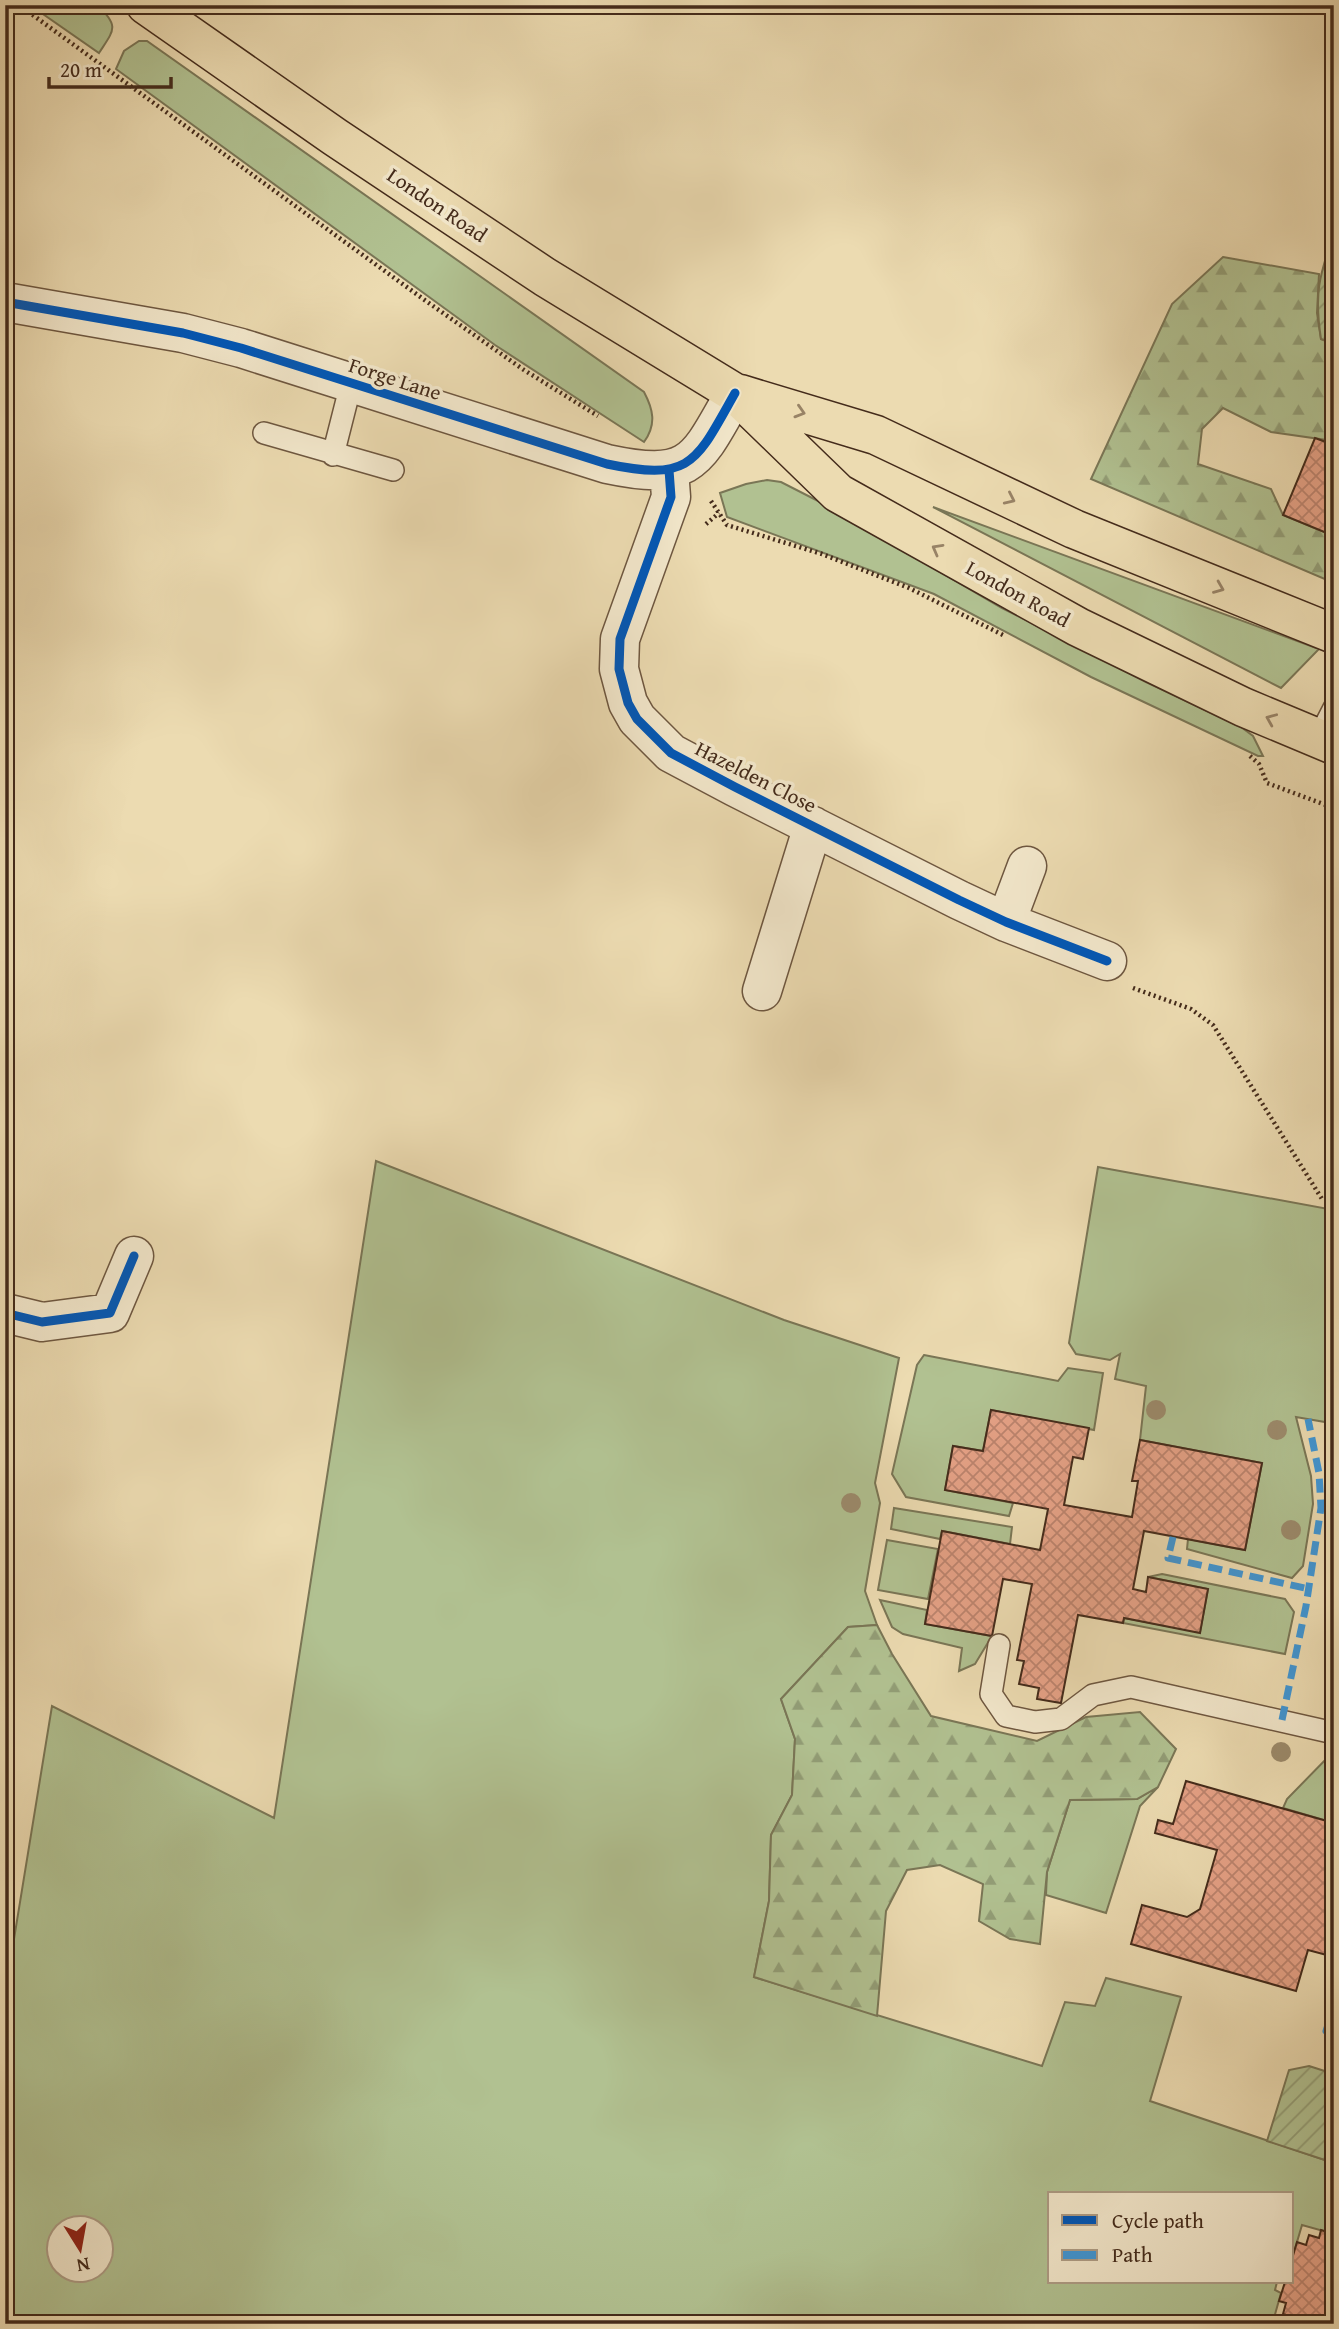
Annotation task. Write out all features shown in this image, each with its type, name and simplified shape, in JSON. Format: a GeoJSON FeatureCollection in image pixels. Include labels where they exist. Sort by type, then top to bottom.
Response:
{"type":"FeatureCollection","features":[{"type":"Feature","properties":{"kind":"main road","name":"London Road"},"geometry":{"type":"LineString","coordinates":[[146,5],[335,137],[545,277],[735,393],[838,493],[1078,627],[1230,701],[1328,731]]}},
{"type":"Feature","properties":{"kind":"main road","name":"London Road"},"geometry":{"type":"LineString","coordinates":[[735,393],[876,435],[1074,529],[1334,634]]}},
{"type":"Feature","properties":{"kind":"street","name":"Forge Lane"},"geometry":{"type":"LineString","coordinates":[[5,303],[183,333],[241,348],[607,464],[638,471],[669,470],[690,461],[701,451],[735,393]]}},
{"type":"Feature","properties":{"kind":"street","name":"Hazelden Close"},"geometry":{"type":"LineString","coordinates":[[669,470],[671,497],[620,639],[619,670],[628,703],[637,719],[671,753],[1006,922],[1107,961]]}},
{"type":"Feature","properties":{"kind":"street","name":"Hazelden Close"},"geometry":{"type":"LineString","coordinates":[[762,991],[813,826]]}},
{"type":"Feature","properties":{"kind":"street"},"geometry":{"type":"LineString","coordinates":[[1006,922],[1027,866]]}},
{"type":"Feature","properties":{"kind":"street"},"geometry":{"type":"LineString","coordinates":[[5,1312],[42,1322],[110,1313],[134,1256]]}},
{"type":"Feature","properties":{"kind":"lane"},"geometry":{"type":"LineString","coordinates":[[333,455],[351,384]]}},
{"type":"Feature","properties":{"kind":"lane"},"geometry":{"type":"LineString","coordinates":[[264,433],[333,455],[393,470]]}},
{"type":"Feature","properties":{"kind":"lane"},"geometry":{"type":"LineString","coordinates":[[999,1645],[991,1693],[1006,1716],[1035,1722],[1061,1719],[1093,1695],[1131,1687],[1334,1733]]}},
{"type":"Feature","properties":{"kind":"path"},"geometry":{"type":"LineString","coordinates":[[697,532],[719,513]]}},
{"type":"Feature","properties":{"kind":"path"},"geometry":{"type":"LineString","coordinates":[[1107,961],[1126,986],[1191,1009],[1213,1025],[1322,1199],[1334,1201]]}},
{"type":"Feature","properties":{"kind":"green space"},"geometry":{"type":"Polygon","coordinates":[[[30,5],[97,5],[112,23],[111,33],[99,53],[30,5]]]}},
{"type":"Feature","properties":{"kind":"green space"},"geometry":{"type":"Polygon","coordinates":[[[139,41],[147,41],[644,392],[650,404],[652,423],[644,442],[495,345],[116,69],[124,51],[139,41]]]}},
{"type":"Feature","properties":{"kind":"green space"},"geometry":{"type":"Polygon","coordinates":[[[1334,233],[1334,344],[1321,339],[1318,297],[1321,274],[1334,233]]]}},
{"type":"Feature","properties":{"kind":"green space"},"geometry":{"type":"Polygon","coordinates":[[[1223,257],[1319,274],[1317,313],[1321,339],[1334,344],[1334,441],[1271,432],[1223,408],[1202,429],[1198,464],[1271,489],[1283,515],[1334,536],[1334,583],[1091,479],[1172,304],[1223,257]]]}},
{"type":"Feature","properties":{"kind":"green space"},"geometry":{"type":"Polygon","coordinates":[[[767,480],[781,482],[824,504],[1002,608],[1241,727],[1253,736],[1263,756],[1091,677],[934,594],[727,517],[720,493],[767,480]]]}},
{"type":"Feature","properties":{"kind":"green space"},"geometry":{"type":"Polygon","coordinates":[[[933,507],[1319,649],[1281,688],[933,507]]]}},
{"type":"Feature","properties":{"kind":"green space"},"geometry":{"type":"Polygon","coordinates":[[[376,1161],[784,1320],[899,1358],[875,1483],[880,1503],[865,1591],[877,1625],[848,1627],[781,1699],[795,1739],[792,1795],[771,1835],[769,1901],[754,1977],[1042,2066],[1065,2002],[1095,2006],[1106,1978],[1181,1997],[1150,2101],[1334,2163],[1334,2234],[1302,2225],[1294,2252],[1294,2192],[1048,2192],[1048,2284],[1276,2284],[1275,2290],[1281,2293],[1274,2318],[1291,2324],[5,2324],[5,1994],[52,1706],[274,1818],[376,1161]]]}},
{"type":"Feature","properties":{"kind":"green space"},"geometry":{"type":"Polygon","coordinates":[[[1098,1167],[1334,1210],[1334,1404],[1328,1403],[1325,1422],[1296,1417],[1311,1476],[1313,1504],[1303,1566],[1292,1578],[1187,1549],[1188,1539],[1245,1550],[1262,1463],[1140,1440],[1146,1386],[1115,1379],[1120,1354],[1110,1360],[1076,1354],[1069,1343],[1098,1167]]]}},
{"type":"Feature","properties":{"kind":"green space"},"geometry":{"type":"Polygon","coordinates":[[[924,1355],[1058,1381],[1068,1368],[1103,1373],[1094,1430],[991,1410],[983,1451],[953,1446],[945,1490],[1013,1503],[1009,1516],[906,1497],[892,1474],[917,1365],[924,1355]]]}},
{"type":"Feature","properties":{"kind":"green space"},"geometry":{"type":"Polygon","coordinates":[[[894,1508],[1012,1527],[1010,1544],[942,1531],[940,1539],[891,1529],[894,1508]]]}},
{"type":"Feature","properties":{"kind":"green space"},"geometry":{"type":"Polygon","coordinates":[[[887,1540],[938,1549],[928,1599],[878,1590],[887,1540]]]}},
{"type":"Feature","properties":{"kind":"green space"},"geometry":{"type":"Polygon","coordinates":[[[1162,1574],[1285,1599],[1294,1612],[1285,1654],[1123,1623],[1124,1618],[1200,1632],[1208,1589],[1148,1577],[1162,1574]]]}},
{"type":"Feature","properties":{"kind":"green space"},"geometry":{"type":"Polygon","coordinates":[[[880,1600],[927,1610],[925,1624],[992,1636],[975,1664],[959,1671],[962,1648],[903,1634],[892,1627],[880,1600]]]}},
{"type":"Feature","properties":{"kind":"green space"},"geometry":{"type":"Polygon","coordinates":[[[877,1625],[931,1716],[1037,1741],[1086,1717],[1140,1712],[1176,1749],[1158,1787],[1137,1799],[1070,1800],[1047,1872],[1040,1944],[1010,1939],[979,1921],[983,1884],[940,1865],[907,1870],[886,1911],[877,2016],[754,1977],[769,1901],[771,1835],[792,1795],[795,1739],[781,1699],[848,1627],[877,1625]]]}},
{"type":"Feature","properties":{"kind":"green space"},"geometry":{"type":"Polygon","coordinates":[[[1334,1751],[1334,1823],[1283,1808],[1287,1799],[1334,1751]]]}},
{"type":"Feature","properties":{"kind":"green space"},"geometry":{"type":"Polygon","coordinates":[[[1158,1787],[1140,1806],[1106,1913],[1046,1895],[1047,1872],[1070,1800],[1137,1799],[1158,1787]]]}},
{"type":"Feature","properties":{"kind":"green space"},"geometry":{"type":"Polygon","coordinates":[[[1309,2066],[1334,2074],[1334,2163],[1267,2141],[1289,2070],[1309,2066]]]}},
{"type":"Feature","properties":{"kind":"building"},"geometry":{"type":"Polygon","coordinates":[[[1315,438],[1334,445],[1334,536],[1283,515],[1315,438]]]}},
{"type":"Feature","properties":{"kind":"building"},"geometry":{"type":"Polygon","coordinates":[[[991,1410],[1089,1428],[1083,1459],[1073,1457],[1064,1505],[1132,1517],[1138,1481],[1132,1481],[1140,1440],[1262,1463],[1245,1550],[1144,1531],[1133,1589],[1146,1592],[1148,1577],[1208,1589],[1200,1633],[1124,1618],[1123,1623],[1078,1615],[1061,1703],[1037,1699],[1039,1688],[1019,1684],[1024,1661],[1017,1660],[1032,1584],[1003,1579],[992,1636],[925,1624],[942,1531],[1040,1550],[1048,1509],[945,1490],[953,1446],[983,1451],[991,1410]]]}},
{"type":"Feature","properties":{"kind":"building"},"geometry":{"type":"Polygon","coordinates":[[[1186,1781],[1334,1823],[1334,1957],[1308,1950],[1296,1991],[1131,1944],[1142,1905],[1187,1917],[1200,1909],[1217,1850],[1155,1833],[1158,1820],[1173,1824],[1186,1781]]]}},
{"type":"Feature","properties":{"kind":"building"},"geometry":{"type":"Polygon","coordinates":[[[1321,2230],[1334,2234],[1334,2324],[1290,2323],[1293,2317],[1283,2314],[1286,2303],[1279,2301],[1284,2284],[1294,2284],[1294,2252],[1297,2242],[1306,2245],[1309,2235],[1319,2238],[1321,2230]]]}},
{"type":"Feature","properties":{"kind":"marked path"},"geometry":{"type":"LineString","coordinates":[[1282,1720],[1306,1606],[1321,1508],[1319,1473],[1308,1419]]}},
{"type":"Feature","properties":{"kind":"marked path"},"geometry":{"type":"LineString","coordinates":[[1173,1537],[1168,1558],[1309,1589]]}},
{"type":"Feature","properties":{"kind":"marked path"},"geometry":{"type":"LineString","coordinates":[[1334,2007],[1326,2031],[1334,2033]]}},
{"type":"Feature","properties":{"kind":"cycle path"},"geometry":{"type":"LineString","coordinates":[[5,302],[183,333],[241,348],[607,464],[635,469],[675,468],[688,461],[700,451],[735,393]]}},
{"type":"Feature","properties":{"kind":"cycle path"},"geometry":{"type":"LineString","coordinates":[[669,470],[671,497],[620,639],[619,669],[628,703],[637,719],[671,753],[735,787],[1006,922],[1107,961]]}},
{"type":"Feature","properties":{"kind":"cycle path"},"geometry":{"type":"LineString","coordinates":[[5,1313],[42,1322],[110,1313],[134,1256]]}}]}
